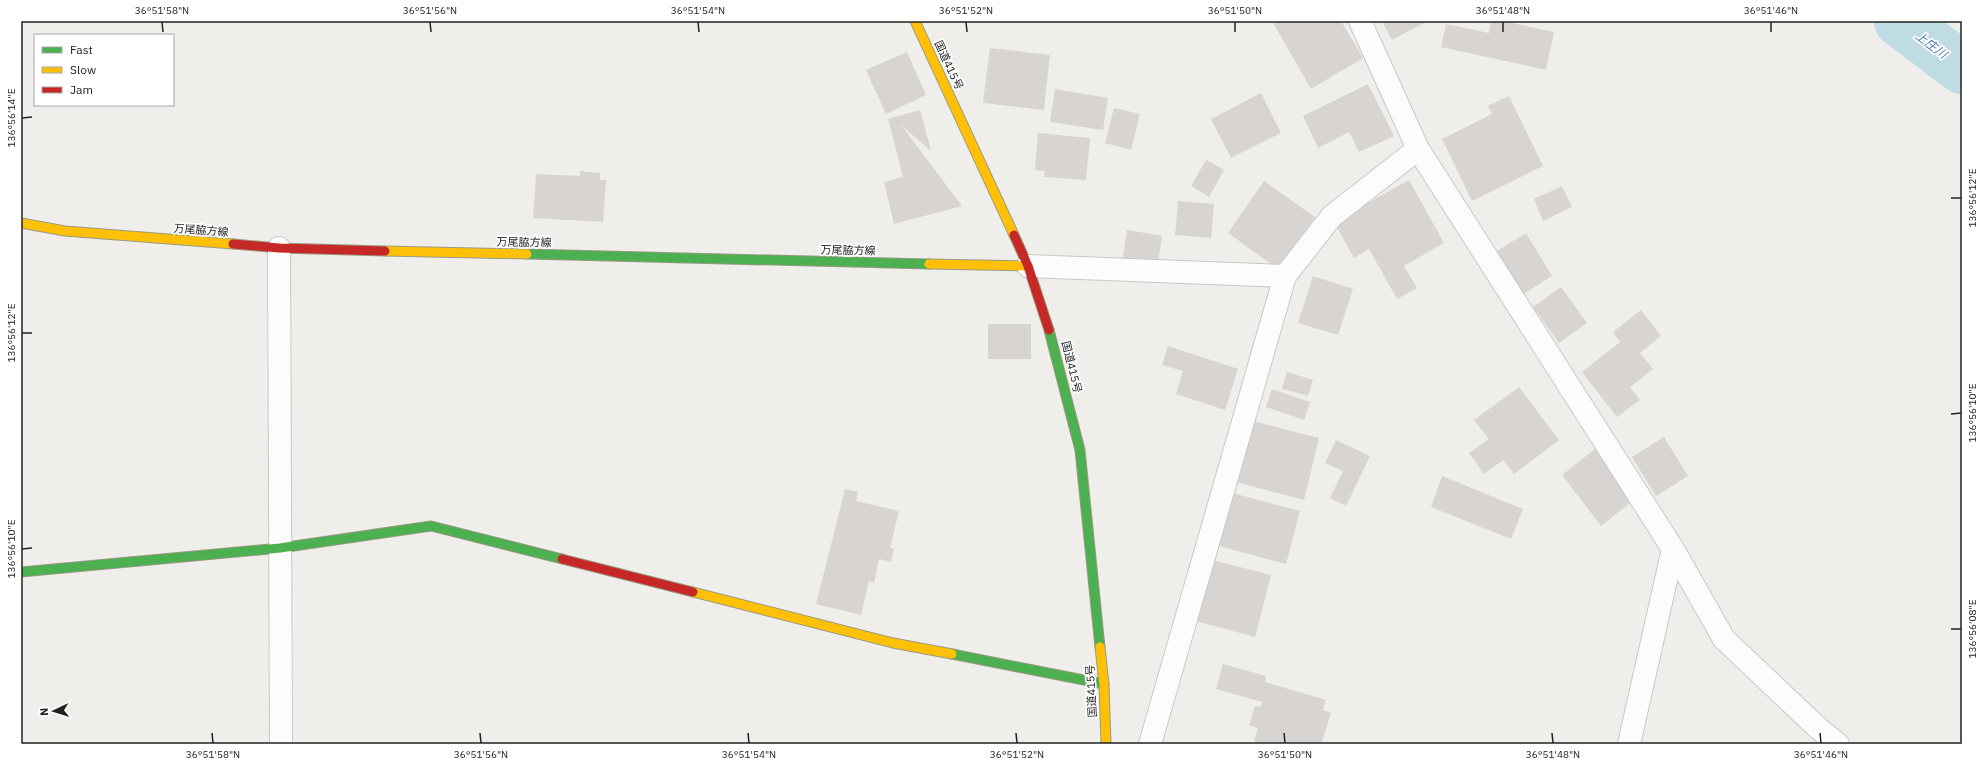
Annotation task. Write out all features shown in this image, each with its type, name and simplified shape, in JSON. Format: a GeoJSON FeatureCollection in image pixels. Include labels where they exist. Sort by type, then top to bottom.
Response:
{"type":"FeatureCollection","features":[{"type":"Feature","properties":{"kind":"main road","name":"国道415号"},"geometry":{"type":"LineString","coordinates":[[916,22],[1028,266],[1052,338],[1080,450],[1104,684],[1106,744]]}},
{"type":"Feature","properties":{"kind":"main road","name":"万尾脇方線"},"geometry":{"type":"LineString","coordinates":[[21,223],[64,231],[279,248],[1028,266]]}},
{"type":"Feature","properties":{"kind":"main road"},"geometry":{"type":"LineString","coordinates":[[21,572],[280,548],[431,526],[893,643],[1104,684]]}},
{"type":"Feature","properties":{"kind":"street"},"geometry":{"type":"LineString","coordinates":[[1360,21],[1418,149],[1673,549],[1724,639],[1818,728],[1838,744]]}},
{"type":"Feature","properties":{"kind":"street"},"geometry":{"type":"LineString","coordinates":[[1150,744],[1285,276],[1332,216],[1418,149]]}},
{"type":"Feature","properties":{"kind":"street"},"geometry":{"type":"LineString","coordinates":[[279,248],[281,744]]}},
{"type":"Feature","properties":{"kind":"street"},"geometry":{"type":"LineString","coordinates":[[1028,266],[1285,276]]}},
{"type":"Feature","properties":{"kind":"street"},"geometry":{"type":"LineString","coordinates":[[1629,744],[1673,549]]}},
{"type":"Feature","properties":{"kind":"building"},"geometry":{"type":"Polygon","coordinates":[[[1272,21],[1341,21],[1363,58],[1311,89],[1272,21]]]}},
{"type":"Feature","properties":{"kind":"building"},"geometry":{"type":"Polygon","coordinates":[[[1382,21],[1428,21],[1392,40],[1382,21]]]}},
{"type":"Feature","properties":{"kind":"building"},"geometry":{"type":"Polygon","coordinates":[[[1491,21],[1503,21],[1554,32],[1546,70],[1441,47],[1446,24],[1489,33],[1491,21]]]}},
{"type":"Feature","properties":{"kind":"building"},"geometry":{"type":"Polygon","coordinates":[[[990,48],[1050,55],[1044,110],[983,103],[990,48]]]}},
{"type":"Feature","properties":{"kind":"building"},"geometry":{"type":"Polygon","coordinates":[[[907,52],[926,95],[886,114],[866,70],[907,52]]]}},
{"type":"Feature","properties":{"kind":"building"},"geometry":{"type":"Polygon","coordinates":[[[1368,84],[1394,136],[1359,152],[1349,132],[1318,148],[1303,116],[1368,84]]]}},
{"type":"Feature","properties":{"kind":"building"},"geometry":{"type":"Polygon","coordinates":[[[1055,89],[1108,98],[1103,130],[1050,122],[1055,89]]]}},
{"type":"Feature","properties":{"kind":"building"},"geometry":{"type":"Polygon","coordinates":[[[1261,93],[1281,133],[1231,158],[1211,119],[1261,93]]]}},
{"type":"Feature","properties":{"kind":"building"},"geometry":{"type":"Polygon","coordinates":[[[1509,96],[1543,166],[1472,201],[1442,139],[1492,114],[1488,106],[1509,96]]]}},
{"type":"Feature","properties":{"kind":"building"},"geometry":{"type":"Polygon","coordinates":[[[1114,108],[1140,114],[1131,150],[1105,143],[1114,108]]]}},
{"type":"Feature","properties":{"kind":"building"},"geometry":{"type":"Polygon","coordinates":[[[920,110],[931,151],[901,125],[962,206],[894,224],[884,182],[903,177],[888,119],[920,110]]]}},
{"type":"Feature","properties":{"kind":"building"},"geometry":{"type":"Polygon","coordinates":[[[1038,133],[1090,138],[1086,180],[1044,177],[1045,171],[1035,170],[1038,133]]]}},
{"type":"Feature","properties":{"kind":"building"},"geometry":{"type":"Polygon","coordinates":[[[1206,160],[1224,170],[1209,197],[1191,186],[1206,160]]]}},
{"type":"Feature","properties":{"kind":"building"},"geometry":{"type":"Polygon","coordinates":[[[580,171],[600,173],[600,180],[606,180],[603,222],[533,218],[536,174],[580,176],[580,171]]]}},
{"type":"Feature","properties":{"kind":"building"},"geometry":{"type":"Polygon","coordinates":[[[1409,180],[1444,243],[1404,266],[1417,288],[1397,299],[1369,249],[1354,258],[1334,222],[1409,180]]]}},
{"type":"Feature","properties":{"kind":"building"},"geometry":{"type":"Polygon","coordinates":[[[1264,181],[1315,217],[1278,269],[1228,233],[1264,181]]]}},
{"type":"Feature","properties":{"kind":"building"},"geometry":{"type":"Polygon","coordinates":[[[1562,186],[1572,207],[1543,221],[1534,199],[1562,186]]]}},
{"type":"Feature","properties":{"kind":"building"},"geometry":{"type":"Polygon","coordinates":[[[1178,201],[1214,204],[1211,238],[1175,235],[1178,201]]]}},
{"type":"Feature","properties":{"kind":"building"},"geometry":{"type":"Polygon","coordinates":[[[1127,230],[1162,236],[1157,269],[1122,263],[1127,230]]]}},
{"type":"Feature","properties":{"kind":"building"},"geometry":{"type":"Polygon","coordinates":[[[1526,233],[1552,276],[1520,296],[1494,253],[1526,233]]]}},
{"type":"Feature","properties":{"kind":"building"},"geometry":{"type":"Polygon","coordinates":[[[1313,276],[1353,289],[1338,335],[1298,323],[1313,276]]]}},
{"type":"Feature","properties":{"kind":"building"},"geometry":{"type":"Polygon","coordinates":[[[1561,287],[1587,323],[1559,343],[1533,307],[1561,287]]]}},
{"type":"Feature","properties":{"kind":"building"},"geometry":{"type":"Polygon","coordinates":[[[1641,310],[1661,336],[1640,353],[1653,369],[1630,387],[1640,400],[1617,417],[1582,372],[1620,342],[1613,332],[1641,310]]]}},
{"type":"Feature","properties":{"kind":"building"},"geometry":{"type":"Polygon","coordinates":[[[988,324],[1031,324],[1031,359],[988,359],[988,324]]]}},
{"type":"Feature","properties":{"kind":"building"},"geometry":{"type":"Polygon","coordinates":[[[1168,346],[1238,369],[1225,410],[1176,394],[1183,371],[1162,365],[1168,346]]]}},
{"type":"Feature","properties":{"kind":"building"},"geometry":{"type":"Polygon","coordinates":[[[1287,372],[1313,380],[1308,396],[1282,389],[1287,372]]]}},
{"type":"Feature","properties":{"kind":"building"},"geometry":{"type":"Polygon","coordinates":[[[1519,387],[1559,440],[1514,474],[1503,460],[1484,474],[1469,453],[1489,439],[1474,420],[1519,387]]]}},
{"type":"Feature","properties":{"kind":"building"},"geometry":{"type":"Polygon","coordinates":[[[1272,389],[1310,402],[1304,420],[1266,407],[1272,389]]]}},
{"type":"Feature","properties":{"kind":"building"},"geometry":{"type":"Polygon","coordinates":[[[1252,421],[1319,438],[1304,500],[1236,482],[1252,421]]]}},
{"type":"Feature","properties":{"kind":"building"},"geometry":{"type":"Polygon","coordinates":[[[1664,437],[1688,476],[1656,496],[1632,457],[1664,437]]]}},
{"type":"Feature","properties":{"kind":"building"},"geometry":{"type":"Polygon","coordinates":[[[1336,440],[1370,456],[1346,506],[1330,498],[1343,471],[1325,463],[1336,440]]]}},
{"type":"Feature","properties":{"kind":"building"},"geometry":{"type":"Polygon","coordinates":[[[1596,448],[1635,499],[1601,526],[1562,475],[1596,448]]]}},
{"type":"Feature","properties":{"kind":"building"},"geometry":{"type":"Polygon","coordinates":[[[1442,476],[1523,509],[1511,539],[1431,507],[1442,476]]]}},
{"type":"Feature","properties":{"kind":"building"},"geometry":{"type":"Polygon","coordinates":[[[845,489],[858,492],[856,501],[899,511],[890,548],[894,549],[891,562],[879,559],[874,583],[869,581],[861,615],[816,604],[845,489]]]}},
{"type":"Feature","properties":{"kind":"building"},"geometry":{"type":"Polygon","coordinates":[[[1232,493],[1300,511],[1286,564],[1219,546],[1232,493]]]}},
{"type":"Feature","properties":{"kind":"building"},"geometry":{"type":"Polygon","coordinates":[[[1212,560],[1271,575],[1255,637],[1196,621],[1212,560]]]}},
{"type":"Feature","properties":{"kind":"building"},"geometry":{"type":"Polygon","coordinates":[[[1223,664],[1266,676],[1265,682],[1326,700],[1323,710],[1331,713],[1321,744],[1263,744],[1254,741],[1258,728],[1249,725],[1255,706],[1261,707],[1262,702],[1216,689],[1223,664]]]}},
{"type":"Feature","properties":{"kind":"waterway","name":"上庄川"},"geometry":{"type":"LineString","coordinates":[[1900,21],[1962,68]]}},
{"type":"Feature","properties":{"kind":"traffic: fast"},"geometry":{"type":"LineString","coordinates":[[527,254],[929,264]]}},
{"type":"Feature","properties":{"kind":"traffic: fast"},"geometry":{"type":"LineString","coordinates":[[1049,330],[1080,450],[1100,647]]}},
{"type":"Feature","properties":{"kind":"traffic: fast"},"geometry":{"type":"LineString","coordinates":[[21,572],[280,548],[431,526],[562,559]]}},
{"type":"Feature","properties":{"kind":"traffic: fast"},"geometry":{"type":"LineString","coordinates":[[952,654],[1104,684]]}},
{"type":"Feature","properties":{"kind":"traffic: slow"},"geometry":{"type":"LineString","coordinates":[[915,21],[1014,235]]}},
{"type":"Feature","properties":{"kind":"traffic: slow"},"geometry":{"type":"LineString","coordinates":[[21,223],[65,231],[233,244]]}},
{"type":"Feature","properties":{"kind":"traffic: slow"},"geometry":{"type":"LineString","coordinates":[[385,251],[527,254]]}},
{"type":"Feature","properties":{"kind":"traffic: slow"},"geometry":{"type":"LineString","coordinates":[[929,264],[1028,266]]}},
{"type":"Feature","properties":{"kind":"traffic: slow"},"geometry":{"type":"LineString","coordinates":[[693,592],[893,643],[952,654]]}},
{"type":"Feature","properties":{"kind":"traffic: slow"},"geometry":{"type":"LineString","coordinates":[[1100,647],[1104,684],[1106,744]]}},
{"type":"Feature","properties":{"kind":"traffic: jam"},"geometry":{"type":"LineString","coordinates":[[1014,235],[1028,266],[1049,330]]}},
{"type":"Feature","properties":{"kind":"traffic: jam"},"geometry":{"type":"LineString","coordinates":[[233,244],[279,248],[385,251]]}},
{"type":"Feature","properties":{"kind":"traffic: jam"},"geometry":{"type":"LineString","coordinates":[[562,559],[693,592]]}}]}
